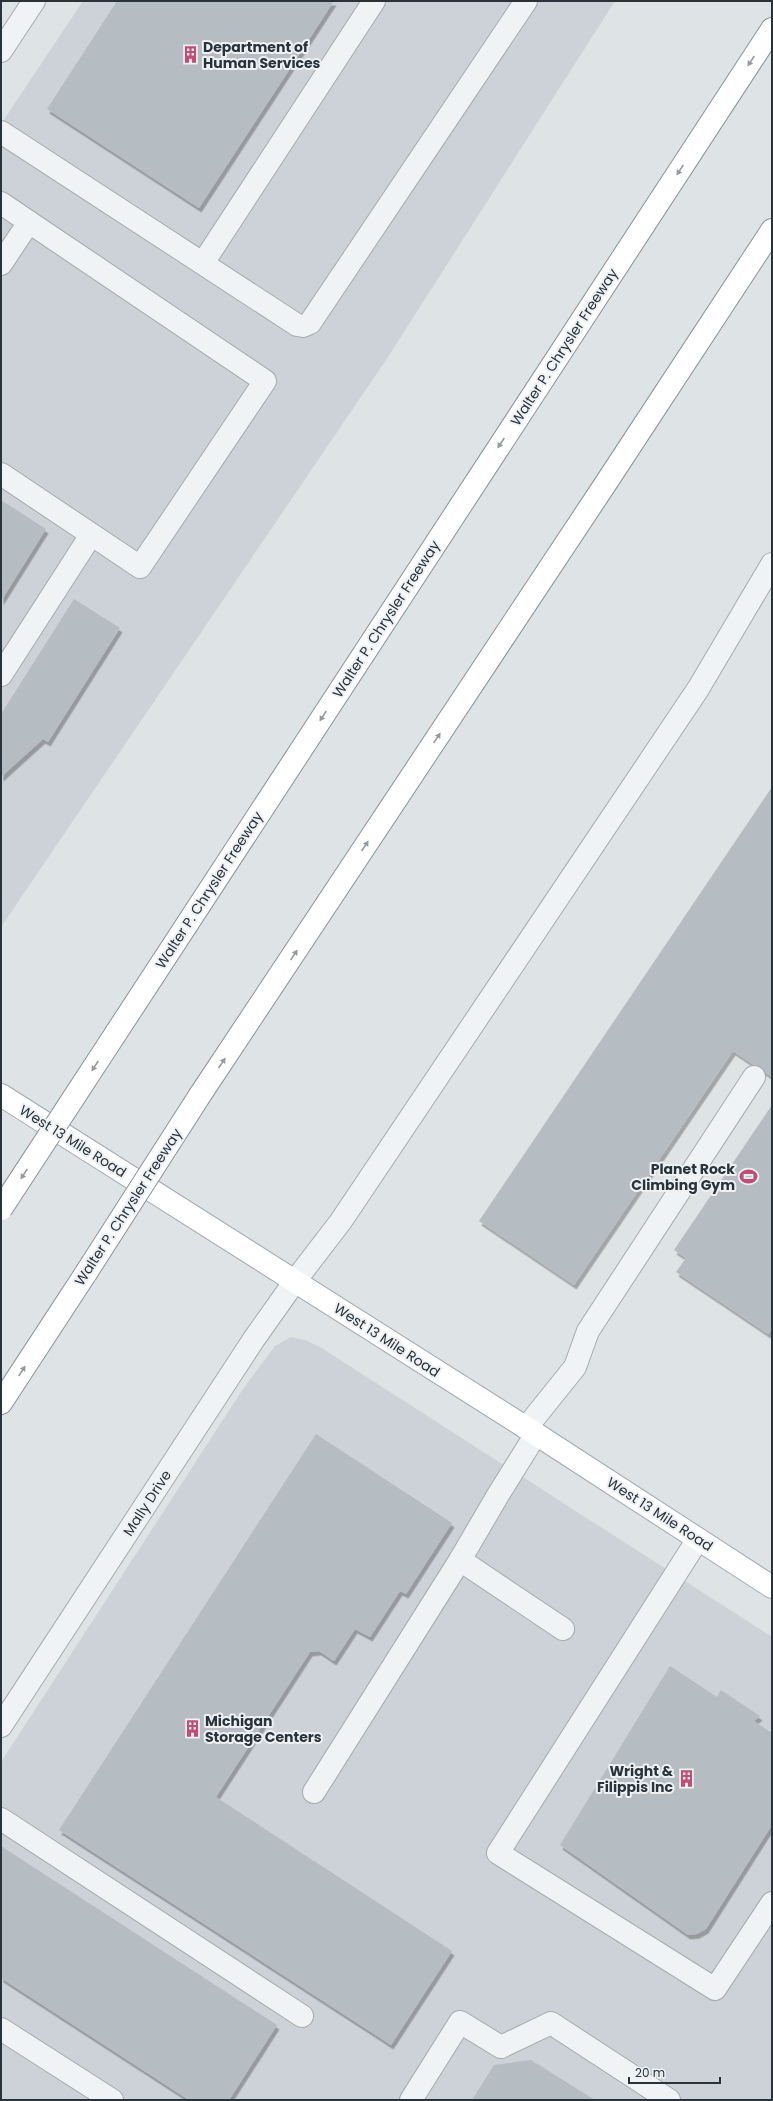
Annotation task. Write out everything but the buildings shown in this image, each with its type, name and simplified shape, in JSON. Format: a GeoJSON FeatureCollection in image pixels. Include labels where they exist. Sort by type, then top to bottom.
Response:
{"type":"FeatureCollection","features":[{"type":"Feature","properties":{"kind":"main road","name":"Walter P. Chrysler Freeway"},"geometry":{"type":"LineString","coordinates":[[1,1209],[772,29]]}},
{"type":"Feature","properties":{"kind":"main road","name":"Walter P. Chrysler Freeway"},"geometry":{"type":"LineString","coordinates":[[1,1403],[200,1096],[772,230]]}},
{"type":"Feature","properties":{"kind":"main road","name":"West 13 Mile Road"},"geometry":{"type":"LineString","coordinates":[[1,1095],[531,1431],[772,1587]]}},
{"type":"Feature","properties":{"kind":"street"},"geometry":{"type":"LineString","coordinates":[[1,50],[34,1]]}},
{"type":"Feature","properties":{"kind":"street"},"geometry":{"type":"LineString","coordinates":[[203,263],[374,1]]}},
{"type":"Feature","properties":{"kind":"street"},"geometry":{"type":"LineString","coordinates":[[1,132],[297,325],[303,326],[310,323],[526,1]]}},
{"type":"Feature","properties":{"kind":"street"},"geometry":{"type":"LineString","coordinates":[[1,203],[265,381],[140,567],[1,474]]}},
{"type":"Feature","properties":{"kind":"street"},"geometry":{"type":"LineString","coordinates":[[1,264],[29,222]]}},
{"type":"Feature","properties":{"kind":"street"},"geometry":{"type":"LineString","coordinates":[[1,675],[91,535]]}},
{"type":"Feature","properties":{"kind":"street","name":"Mally Drive"},"geometry":{"type":"LineString","coordinates":[[1,1726],[254,1339],[295,1281],[341,1221],[698,689],[772,564]]}},
{"type":"Feature","properties":{"kind":"street"},"geometry":{"type":"LineString","coordinates":[[314,1792],[460,1560],[498,1495],[531,1431],[576,1367],[588,1331],[754,1077]]}},
{"type":"Feature","properties":{"kind":"street"},"geometry":{"type":"LineString","coordinates":[[698,1539],[498,1853],[715,1989],[772,1903]]}},
{"type":"Feature","properties":{"kind":"street"},"geometry":{"type":"LineString","coordinates":[[460,1560],[563,1629]]}},
{"type":"Feature","properties":{"kind":"street"},"geometry":{"type":"LineString","coordinates":[[1,1819],[302,2016]]}},
{"type":"Feature","properties":{"kind":"street"},"geometry":{"type":"LineString","coordinates":[[411,2100],[460,2022],[501,2047],[551,2023],[669,2100]]}},
{"type":"Feature","properties":{"kind":"street"},"geometry":{"type":"LineString","coordinates":[[1,2030],[112,2100]]}},
{"type":"Feature","properties":{"kind":"shaded area"},"geometry":{"type":"Polygon","coordinates":[[[83,1],[615,1],[388,357],[1,927],[1,124],[83,1]]]}},
{"type":"Feature","properties":{"kind":"shaded area"},"geometry":{"type":"Polygon","coordinates":[[[291,1337],[305,1340],[320,1347],[772,1637],[772,2100],[1,2100],[1,1762],[243,1389],[275,1346],[291,1337]]]}},
{"type":"Feature","properties":{"kind":"place","name":"Department of Human Services"},"geometry":{"type":"Point","coordinates":[190,55]}},
{"type":"Feature","properties":{"kind":"place","name":"Planet Rock Climbing Gym"},"geometry":{"type":"Point","coordinates":[748,1177]}},
{"type":"Feature","properties":{"kind":"place","name":"Michigan Storage Centers"},"geometry":{"type":"Point","coordinates":[192,1729]}},
{"type":"Feature","properties":{"kind":"place","name":"Wright & Filippis Inc"},"geometry":{"type":"Point","coordinates":[686,1779]}}]}
